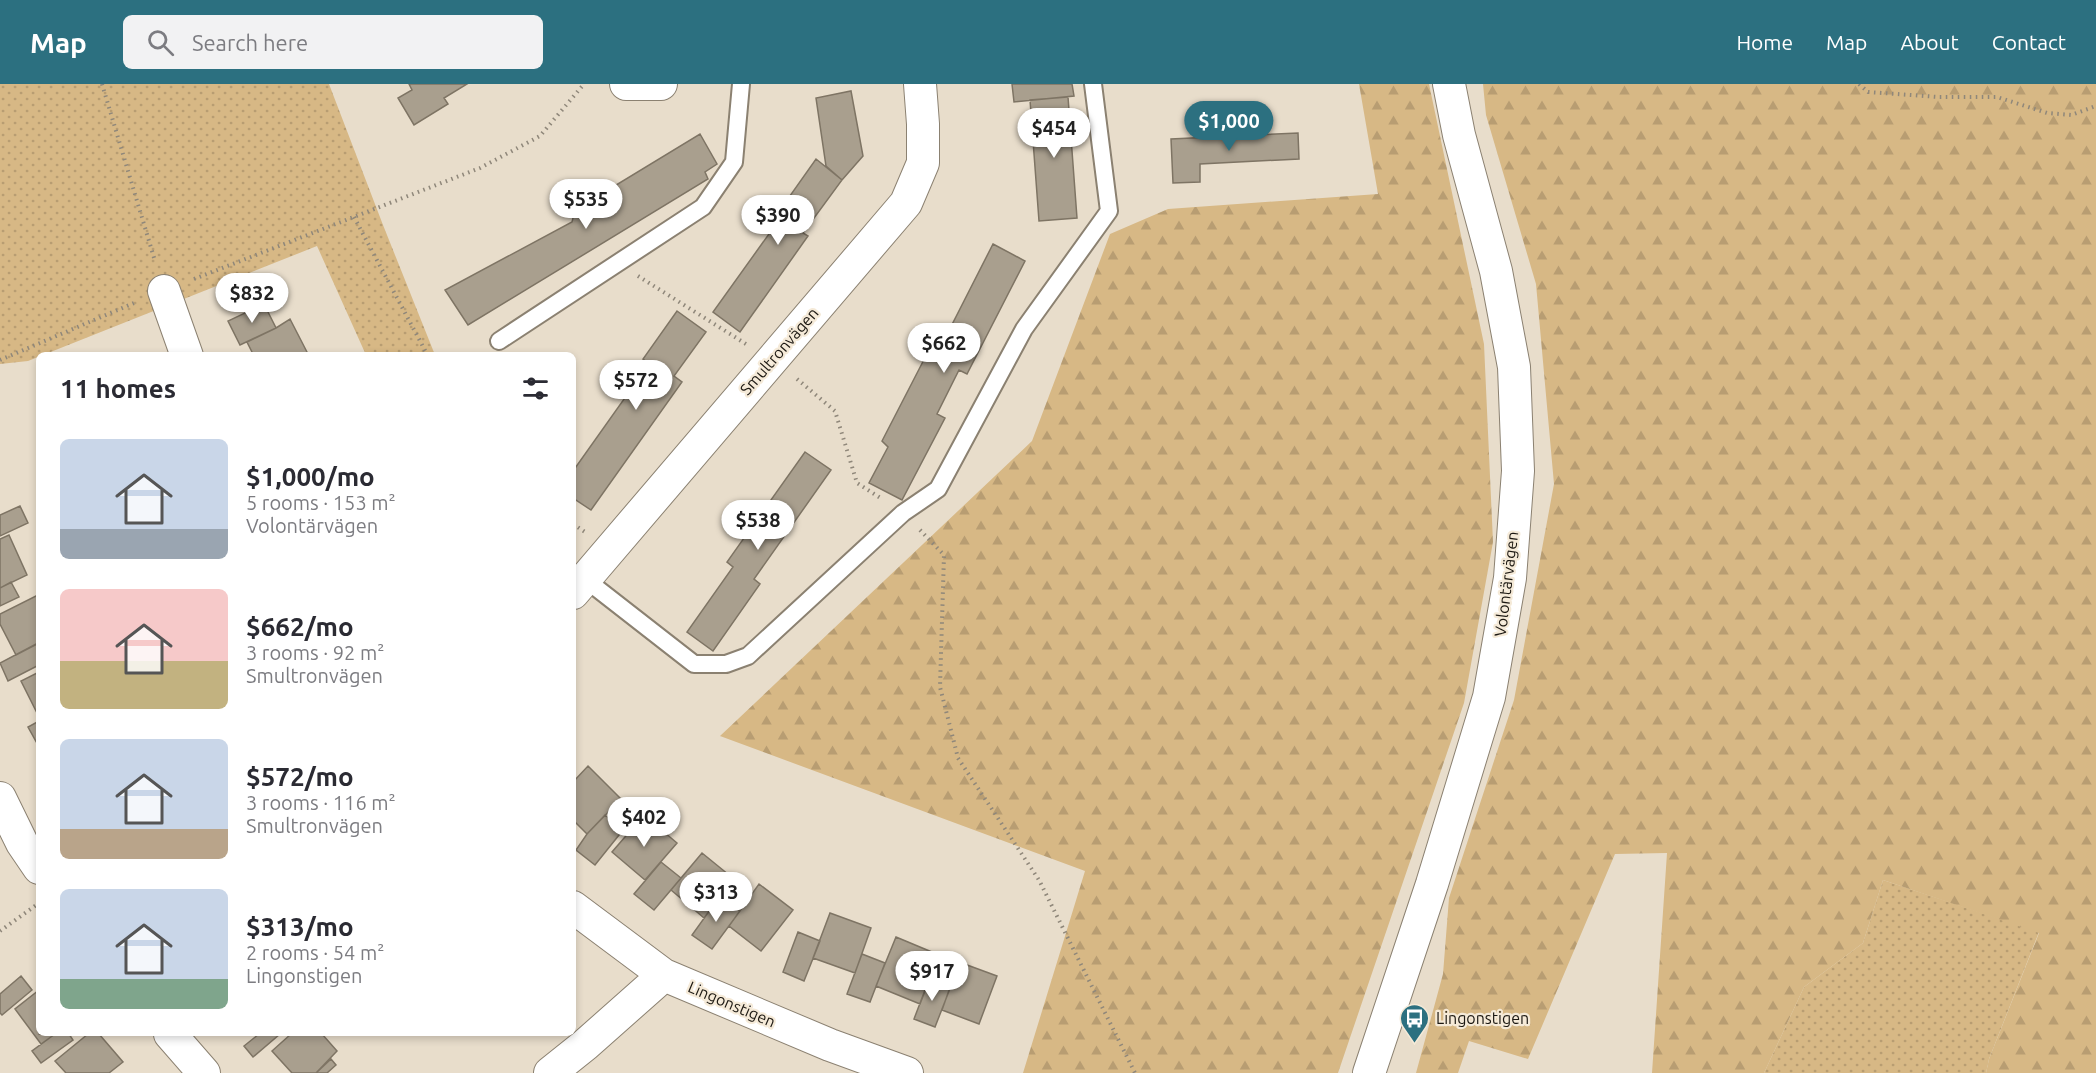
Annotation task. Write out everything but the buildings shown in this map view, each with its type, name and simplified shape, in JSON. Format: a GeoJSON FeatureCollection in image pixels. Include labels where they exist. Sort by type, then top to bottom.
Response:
{"type":"FeatureCollection","features":[{"type":"Feature","properties":{"kind":"street"},"geometry":{"type":"LineString","coordinates":[[626,84],[661,84]]}},
{"type":"Feature","properties":{"kind":"street","name":"Smultronvägen"},"geometry":{"type":"LineString","coordinates":[[579,586],[906,203],[923,164],[920,84]]}},
{"type":"Feature","properties":{"kind":"street","name":"Volontärvägen"},"geometry":{"type":"LineString","coordinates":[[1369,1073],[1432,884],[1490,697],[1510,578],[1518,471],[1514,367],[1496,271],[1459,135],[1449,84]]}},
{"type":"Feature","properties":{"kind":"street"},"geometry":{"type":"LineString","coordinates":[[164,291],[186,352]]}},
{"type":"Feature","properties":{"kind":"street"},"geometry":{"type":"LineString","coordinates":[[0,798],[22,843],[36,864]]}},
{"type":"Feature","properties":{"kind":"street","name":"Lingonstigen"},"geometry":{"type":"LineString","coordinates":[[576,908],[664,975],[830,1045],[907,1073]]}},
{"type":"Feature","properties":{"kind":"street"},"geometry":{"type":"LineString","coordinates":[[550,1073],[664,975]]}},
{"type":"Feature","properties":{"kind":"street"},"geometry":{"type":"LineString","coordinates":[[172,1036],[204,1073]]}},
{"type":"Feature","properties":{"kind":"lane"},"geometry":{"type":"LineString","coordinates":[[498,340],[703,207],[734,162],[741,84]]}},
{"type":"Feature","properties":{"kind":"lane"},"geometry":{"type":"LineString","coordinates":[[579,586],[694,664],[726,664],[747,656],[903,513],[938,489],[1023,329],[1109,211],[1093,84]]}},
{"type":"Feature","properties":{"kind":"path"},"geometry":{"type":"LineString","coordinates":[[102,84],[164,291]]}},
{"type":"Feature","properties":{"kind":"path"},"geometry":{"type":"LineString","coordinates":[[0,360],[164,291],[480,168],[540,136],[584,84]]}},
{"type":"Feature","properties":{"kind":"path"},"geometry":{"type":"LineString","coordinates":[[1859,84],[1868,92],[1939,97],[1996,97],[2047,113],[2071,115],[2096,106]]}},
{"type":"Feature","properties":{"kind":"path"},"geometry":{"type":"LineString","coordinates":[[354,217],[426,352]]}},
{"type":"Feature","properties":{"kind":"path"},"geometry":{"type":"LineString","coordinates":[[618,263],[772,360],[835,411],[857,483],[903,513],[945,555],[940,687],[958,758],[1039,880],[1135,1073]]}},
{"type":"Feature","properties":{"kind":"path"},"geometry":{"type":"LineString","coordinates":[[0,931],[36,905]]}},
{"type":"Feature","properties":{"kind":"green space"},"geometry":{"type":"Polygon","coordinates":[[[0,84],[329,84],[434,352],[365,352],[317,246],[51,352],[36,352],[36,358],[28,361],[0,364],[0,84]]]}},
{"type":"Feature","properties":{"kind":"green space"},"geometry":{"type":"Polygon","coordinates":[[[1359,84],[1429,84],[1484,344],[1493,542],[1464,703],[1338,1073],[1023,1073],[1085,871],[720,736],[1032,441],[1110,234],[1168,209],[1378,194],[1359,84]]]}},
{"type":"Feature","properties":{"kind":"green space"},"geometry":{"type":"Polygon","coordinates":[[[1483,84],[2096,84],[2096,1073],[1986,1073],[1989,1059],[2039,933],[1883,880],[1863,943],[1804,987],[1764,1073],[1652,1073],[1667,853],[1615,854],[1528,1059],[1469,1041],[1458,1073],[1416,1073],[1443,974],[1449,898],[1514,700],[1554,484],[1536,284],[1486,115],[1483,84]]]}},
{"type":"Feature","properties":{"kind":"green space"},"geometry":{"type":"Polygon","coordinates":[[[1883,880],[2039,932],[1989,1059],[1986,1073],[1764,1073],[1804,987],[1863,943],[1883,880]]]}},
{"type":"Feature","properties":{"kind":"place","name":"Lingonstigen"},"geometry":{"type":"Point","coordinates":[1415,1044]}}]}
